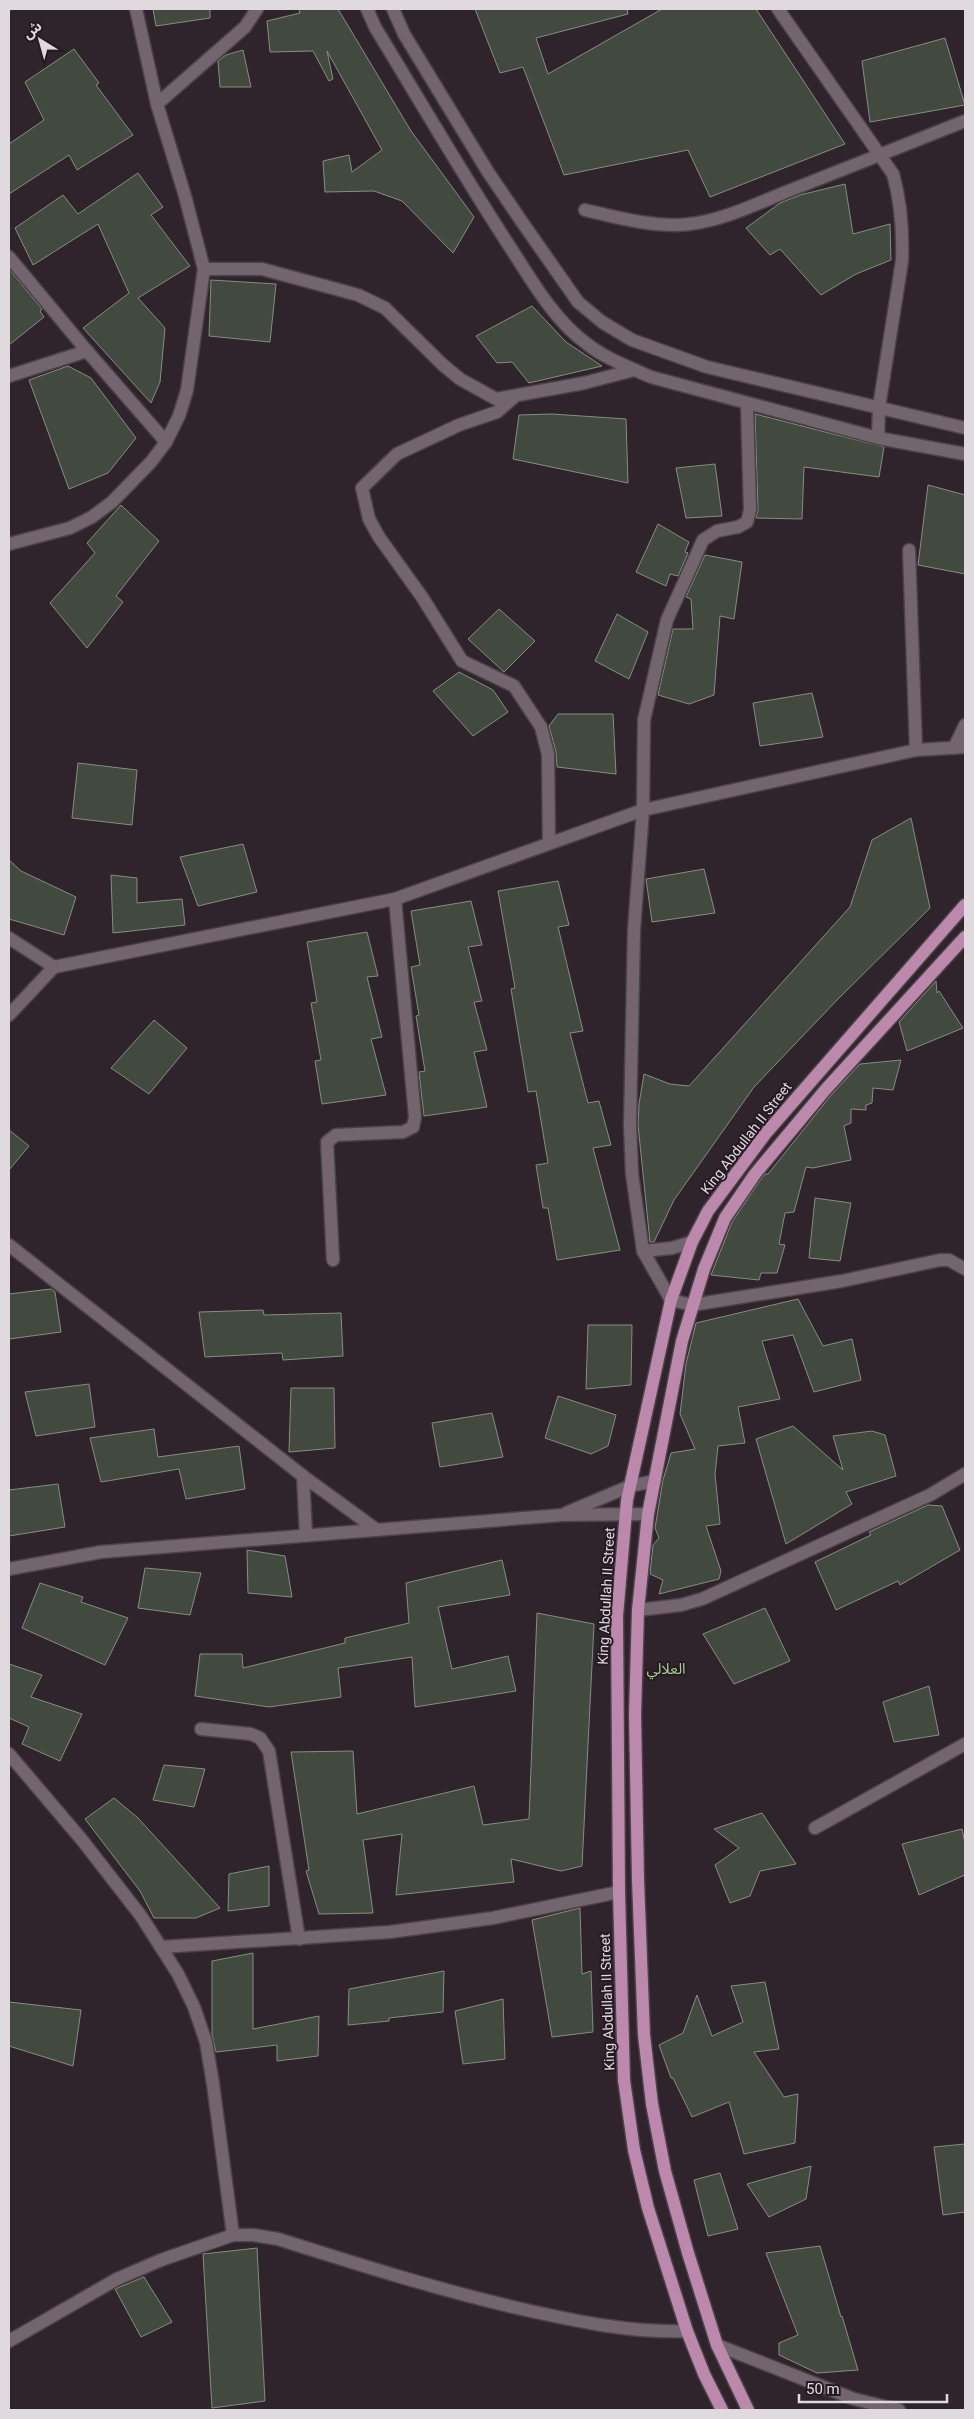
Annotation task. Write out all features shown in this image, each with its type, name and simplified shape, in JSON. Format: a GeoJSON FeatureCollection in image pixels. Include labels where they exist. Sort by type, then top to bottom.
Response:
{"type":"FeatureCollection","features":[{"type":"Feature","properties":{"kind":"main road","name":"King Abdullah II Street"},"geometry":{"type":"LineString","coordinates":[[722,2410],[688,2331],[648,2208],[634,2150],[624,2080],[619,1892],[617,1616],[625,1516],[671,1300],[692,1242],[708,1211],[766,1133],[965,905]]}},
{"type":"Feature","properties":{"kind":"main road","name":"King Abdullah II Street"},"geometry":{"type":"LineString","coordinates":[[748,2410],[717,2345],[665,2171],[652,2104],[644,2034],[635,1714],[638,1610],[648,1514],[682,1341],[692,1305],[725,1218],[755,1174],[826,1089],[965,937]]}},
{"type":"Feature","properties":{"kind":"street"},"geometry":{"type":"LineString","coordinates":[[9,544],[70,528],[92,517],[132,484],[166,442],[179,416],[187,390],[204,269],[185,196],[157,104],[136,9]]}},
{"type":"Feature","properties":{"kind":"street"},"geometry":{"type":"LineString","coordinates":[[157,104],[245,27],[257,9]]}},
{"type":"Feature","properties":{"kind":"street"},"geometry":{"type":"LineString","coordinates":[[367,9],[376,28],[486,211],[537,289],[560,317],[587,344],[616,362],[651,377],[878,438],[965,454]]}},
{"type":"Feature","properties":{"kind":"street"},"geometry":{"type":"LineString","coordinates":[[393,9],[404,34],[512,208],[578,302],[602,322],[632,340],[707,367],[965,428]]}},
{"type":"Feature","properties":{"kind":"street"},"geometry":{"type":"LineString","coordinates":[[778,9],[892,174],[898,191],[902,261],[879,407],[878,438]]}},
{"type":"Feature","properties":{"kind":"street"},"geometry":{"type":"LineString","coordinates":[[585,210],[623,219],[662,224],[691,224],[716,218],[965,121]]}},
{"type":"Feature","properties":{"kind":"street"},"geometry":{"type":"LineString","coordinates":[[9,256],[87,351],[166,442]]}},
{"type":"Feature","properties":{"kind":"street"},"geometry":{"type":"LineString","coordinates":[[204,269],[262,269],[358,295],[385,308],[460,379],[496,399],[513,398],[634,370]]}},
{"type":"Feature","properties":{"kind":"street"},"geometry":{"type":"LineString","coordinates":[[9,376],[87,351]]}},
{"type":"Feature","properties":{"kind":"street"},"geometry":{"type":"LineString","coordinates":[[513,398],[497,412],[459,425],[397,454],[362,488],[369,519],[379,537],[422,597],[462,661],[514,686],[541,726],[548,754],[549,843]]}},
{"type":"Feature","properties":{"kind":"street"},"geometry":{"type":"LineString","coordinates":[[747,404],[750,510],[747,522],[738,527],[717,531],[703,540],[667,620],[644,720],[643,810],[634,930],[630,1125],[632,1174],[643,1251],[671,1300],[692,1305],[842,1281],[940,1260],[949,1260],[965,1268]]}},
{"type":"Feature","properties":{"kind":"street"},"geometry":{"type":"LineString","coordinates":[[909,550],[916,750]]}},
{"type":"Feature","properties":{"kind":"street"},"geometry":{"type":"LineString","coordinates":[[9,1015],[54,967],[394,899],[643,810],[916,750],[960,748],[965,725]]}},
{"type":"Feature","properties":{"kind":"street"},"geometry":{"type":"LineString","coordinates":[[333,1260],[327,1142],[336,1135],[403,1132],[413,1127],[415,1117],[394,899]]}},
{"type":"Feature","properties":{"kind":"street"},"geometry":{"type":"LineString","coordinates":[[9,938],[54,967]]}},
{"type":"Feature","properties":{"kind":"street"},"geometry":{"type":"LineString","coordinates":[[643,1251],[667,1249],[692,1242]]}},
{"type":"Feature","properties":{"kind":"street"},"geometry":{"type":"LineString","coordinates":[[9,1245],[303,1476],[377,1530]]}},
{"type":"Feature","properties":{"kind":"street"},"geometry":{"type":"LineString","coordinates":[[638,1610],[681,1605],[702,1599],[930,1495],[965,1474]]}},
{"type":"Feature","properties":{"kind":"street"},"geometry":{"type":"LineString","coordinates":[[303,1476],[306,1535]]}},
{"type":"Feature","properties":{"kind":"street"},"geometry":{"type":"LineString","coordinates":[[562,1515],[630,1486],[655,1481]]}},
{"type":"Feature","properties":{"kind":"street"},"geometry":{"type":"LineString","coordinates":[[9,1569],[101,1552],[562,1515],[625,1516],[648,1514]]}},
{"type":"Feature","properties":{"kind":"street"},"geometry":{"type":"LineString","coordinates":[[201,1728],[251,1734],[260,1738],[269,1751],[299,1940]]}},
{"type":"Feature","properties":{"kind":"street"},"geometry":{"type":"LineString","coordinates":[[815,1828],[965,1744]]}},
{"type":"Feature","properties":{"kind":"street"},"geometry":{"type":"LineString","coordinates":[[9,1754],[82,1840],[141,1916],[161,1947],[194,2007],[206,2042],[233,2235]]}},
{"type":"Feature","properties":{"kind":"street"},"geometry":{"type":"LineString","coordinates":[[161,1947],[299,1940],[390,1932],[493,1918],[619,1892]]}},
{"type":"Feature","properties":{"kind":"street"},"geometry":{"type":"LineString","coordinates":[[9,2342],[130,2273],[233,2235],[253,2235],[278,2239],[478,2298],[589,2324],[652,2332],[688,2331]]}},
{"type":"Feature","properties":{"kind":"street"},"geometry":{"type":"LineString","coordinates":[[717,2345],[854,2399],[898,2410]]}},
{"type":"Feature","properties":{"kind":"building"},"geometry":{"type":"Polygon","coordinates":[[[153,9],[210,9],[210,18],[156,26],[153,9]]]}},
{"type":"Feature","properties":{"kind":"building"},"geometry":{"type":"Polygon","coordinates":[[[299,9],[338,9],[411,131],[474,217],[453,253],[402,201],[374,191],[325,192],[323,161],[349,155],[352,172],[382,150],[327,51],[333,79],[329,81],[313,51],[270,52],[267,21],[300,13],[299,9]]]}},
{"type":"Feature","properties":{"kind":"building"},"geometry":{"type":"Polygon","coordinates":[[[475,9],[627,9],[628,14],[536,38],[548,74],[662,9],[756,9],[845,144],[710,197],[688,150],[564,175],[523,67],[500,73],[475,9]]]}},
{"type":"Feature","properties":{"kind":"building"},"geometry":{"type":"Polygon","coordinates":[[[945,38],[965,105],[870,122],[862,61],[945,38]]]}},
{"type":"Feature","properties":{"kind":"building"},"geometry":{"type":"Polygon","coordinates":[[[74,49],[99,83],[96,85],[133,135],[77,170],[69,155],[9,194],[9,144],[44,120],[25,82],[74,49]]]}},
{"type":"Feature","properties":{"kind":"building"},"geometry":{"type":"Polygon","coordinates":[[[243,50],[251,87],[220,87],[218,61],[226,55],[243,50]]]}},
{"type":"Feature","properties":{"kind":"building"},"geometry":{"type":"Polygon","coordinates":[[[138,173],[163,207],[151,215],[190,266],[138,298],[165,328],[160,382],[151,403],[83,328],[129,293],[98,224],[33,265],[15,228],[63,195],[78,214],[138,173]]]}},
{"type":"Feature","properties":{"kind":"building"},"geometry":{"type":"Polygon","coordinates":[[[845,184],[853,234],[890,224],[891,260],[856,274],[821,295],[780,249],[770,255],[746,228],[780,203],[800,195],[845,184]]]}},
{"type":"Feature","properties":{"kind":"building"},"geometry":{"type":"Polygon","coordinates":[[[9,269],[42,309],[40,311],[44,317],[9,345],[9,269]]]}},
{"type":"Feature","properties":{"kind":"building"},"geometry":{"type":"Polygon","coordinates":[[[211,280],[276,284],[270,342],[209,336],[211,280]]]}},
{"type":"Feature","properties":{"kind":"building"},"geometry":{"type":"Polygon","coordinates":[[[532,306],[566,342],[602,366],[529,383],[512,362],[497,363],[476,336],[532,306]]]}},
{"type":"Feature","properties":{"kind":"building"},"geometry":{"type":"Polygon","coordinates":[[[68,366],[91,378],[136,438],[108,473],[69,489],[29,380],[68,366]]]}},
{"type":"Feature","properties":{"kind":"building"},"geometry":{"type":"Polygon","coordinates":[[[552,414],[626,419],[628,483],[513,459],[519,415],[552,414]]]}},
{"type":"Feature","properties":{"kind":"building"},"geometry":{"type":"Polygon","coordinates":[[[755,414],[884,447],[879,477],[804,467],[802,519],[756,518],[758,510],[755,414]]]}},
{"type":"Feature","properties":{"kind":"building"},"geometry":{"type":"Polygon","coordinates":[[[715,464],[722,516],[686,518],[676,468],[715,464]]]}},
{"type":"Feature","properties":{"kind":"building"},"geometry":{"type":"Polygon","coordinates":[[[928,485],[965,495],[965,574],[918,565],[928,485]]]}},
{"type":"Feature","properties":{"kind":"building"},"geometry":{"type":"Polygon","coordinates":[[[121,505],[159,541],[116,596],[123,602],[87,648],[50,603],[95,553],[87,543],[121,505]]]}},
{"type":"Feature","properties":{"kind":"building"},"geometry":{"type":"Polygon","coordinates":[[[658,524],[689,542],[685,552],[688,553],[678,576],[670,574],[666,586],[636,572],[658,524]]]}},
{"type":"Feature","properties":{"kind":"building"},"geometry":{"type":"Polygon","coordinates":[[[705,555],[742,562],[734,619],[720,616],[714,695],[689,704],[658,695],[673,629],[693,629],[691,599],[686,597],[705,555]]]}},
{"type":"Feature","properties":{"kind":"building"},"geometry":{"type":"Polygon","coordinates":[[[499,609],[535,641],[504,672],[468,639],[499,609]]]}},
{"type":"Feature","properties":{"kind":"building"},"geometry":{"type":"Polygon","coordinates":[[[617,614],[648,632],[629,679],[595,661],[617,614]]]}},
{"type":"Feature","properties":{"kind":"building"},"geometry":{"type":"Polygon","coordinates":[[[459,672],[493,690],[508,712],[473,736],[433,691],[459,672]]]}},
{"type":"Feature","properties":{"kind":"building"},"geometry":{"type":"Polygon","coordinates":[[[812,693],[823,737],[760,746],[753,703],[812,693]]]}},
{"type":"Feature","properties":{"kind":"building"},"geometry":{"type":"Polygon","coordinates":[[[558,714],[613,714],[616,774],[557,767],[556,752],[549,726],[558,714]]]}},
{"type":"Feature","properties":{"kind":"building"},"geometry":{"type":"Polygon","coordinates":[[[78,763],[137,770],[132,825],[72,818],[78,763]]]}},
{"type":"Feature","properties":{"kind":"building"},"geometry":{"type":"Polygon","coordinates":[[[911,818],[930,908],[838,999],[754,1087],[674,1200],[654,1242],[650,1242],[638,1125],[644,1074],[670,1084],[689,1086],[850,907],[872,840],[911,818]]]}},
{"type":"Feature","properties":{"kind":"building"},"geometry":{"type":"Polygon","coordinates":[[[243,844],[257,892],[198,906],[180,857],[243,844]]]}},
{"type":"Feature","properties":{"kind":"building"},"geometry":{"type":"Polygon","coordinates":[[[9,860],[21,871],[76,897],[64,935],[9,919],[9,860]]]}},
{"type":"Feature","properties":{"kind":"building"},"geometry":{"type":"Polygon","coordinates":[[[704,869],[715,913],[652,922],[646,879],[704,869]]]}},
{"type":"Feature","properties":{"kind":"building"},"geometry":{"type":"Polygon","coordinates":[[[111,875],[137,878],[137,903],[182,899],[185,925],[113,933],[111,875]]]}},
{"type":"Feature","properties":{"kind":"building"},"geometry":{"type":"Polygon","coordinates":[[[558,881],[569,925],[558,927],[583,1031],[570,1033],[588,1103],[599,1101],[611,1145],[593,1148],[620,1250],[557,1260],[548,1208],[543,1208],[536,1165],[548,1163],[536,1091],[528,1092],[511,989],[515,988],[498,891],[558,881]]]}},
{"type":"Feature","properties":{"kind":"building"},"geometry":{"type":"Polygon","coordinates":[[[471,901],[482,945],[468,947],[482,1001],[474,1002],[487,1050],[474,1052],[487,1107],[424,1116],[419,1072],[425,1071],[416,1016],[419,1015],[411,967],[420,965],[411,911],[471,901]]]}},
{"type":"Feature","properties":{"kind":"building"},"geometry":{"type":"Polygon","coordinates":[[[367,932],[378,976],[367,977],[382,1037],[371,1039],[386,1095],[322,1104],[315,1061],[321,1060],[311,1003],[317,1002],[307,942],[367,932]]]}},
{"type":"Feature","properties":{"kind":"building"},"geometry":{"type":"Polygon","coordinates":[[[936,981],[937,993],[939,991],[963,1028],[907,1051],[899,1022],[936,981]]]}},
{"type":"Feature","properties":{"kind":"building"},"geometry":{"type":"Polygon","coordinates":[[[154,1020],[187,1048],[149,1094],[111,1068],[154,1020]]]}},
{"type":"Feature","properties":{"kind":"building"},"geometry":{"type":"Polygon","coordinates":[[[901,1060],[893,1090],[873,1088],[872,1103],[866,1105],[866,1110],[851,1109],[851,1123],[844,1126],[851,1160],[813,1168],[806,1167],[794,1212],[785,1213],[779,1244],[785,1245],[777,1273],[761,1273],[759,1280],[711,1275],[732,1222],[761,1179],[765,1174],[768,1174],[832,1094],[860,1064],[901,1060]]]}},
{"type":"Feature","properties":{"kind":"building"},"geometry":{"type":"Polygon","coordinates":[[[9,1130],[29,1146],[9,1170],[9,1130]]]}},
{"type":"Feature","properties":{"kind":"building"},"geometry":{"type":"Polygon","coordinates":[[[815,1198],[851,1203],[840,1261],[809,1258],[815,1198]]]}},
{"type":"Feature","properties":{"kind":"building"},"geometry":{"type":"Polygon","coordinates":[[[51,1289],[55,1292],[61,1332],[9,1339],[9,1294],[51,1289]]]}},
{"type":"Feature","properties":{"kind":"building"},"geometry":{"type":"Polygon","coordinates":[[[798,1299],[823,1346],[852,1339],[861,1380],[814,1392],[793,1335],[762,1341],[780,1399],[738,1407],[745,1443],[718,1446],[715,1474],[720,1524],[706,1526],[721,1571],[719,1579],[659,1594],[663,1580],[650,1574],[653,1545],[659,1538],[655,1528],[663,1480],[671,1453],[695,1449],[680,1414],[686,1364],[696,1323],[798,1299]]]}},
{"type":"Feature","properties":{"kind":"building"},"geometry":{"type":"Polygon","coordinates":[[[263,1310],[264,1315],[341,1313],[343,1356],[283,1360],[282,1353],[205,1357],[199,1312],[263,1310]]]}},
{"type":"Feature","properties":{"kind":"building"},"geometry":{"type":"Polygon","coordinates":[[[588,1325],[632,1325],[631,1385],[586,1389],[588,1325]]]}},
{"type":"Feature","properties":{"kind":"building"},"geometry":{"type":"Polygon","coordinates":[[[89,1384],[95,1427],[36,1436],[25,1392],[89,1384]]]}},
{"type":"Feature","properties":{"kind":"building"},"geometry":{"type":"Polygon","coordinates":[[[291,1388],[334,1388],[335,1448],[289,1452],[291,1388]]]}},
{"type":"Feature","properties":{"kind":"building"},"geometry":{"type":"Polygon","coordinates":[[[558,1396],[616,1415],[608,1446],[591,1454],[545,1438],[558,1396]]]}},
{"type":"Feature","properties":{"kind":"building"},"geometry":{"type":"Polygon","coordinates":[[[492,1413],[503,1457],[440,1467],[432,1423],[492,1413]]]}},
{"type":"Feature","properties":{"kind":"building"},"geometry":{"type":"Polygon","coordinates":[[[793,1426],[843,1470],[833,1436],[872,1431],[885,1435],[896,1476],[846,1492],[852,1504],[786,1544],[756,1439],[793,1426]]]}},
{"type":"Feature","properties":{"kind":"building"},"geometry":{"type":"Polygon","coordinates":[[[154,1429],[158,1457],[239,1446],[245,1489],[186,1499],[179,1469],[101,1482],[90,1438],[154,1429]]]}},
{"type":"Feature","properties":{"kind":"building"},"geometry":{"type":"Polygon","coordinates":[[[58,1484],[65,1527],[9,1536],[9,1490],[58,1484]]]}},
{"type":"Feature","properties":{"kind":"building"},"geometry":{"type":"Polygon","coordinates":[[[928,1505],[942,1506],[960,1550],[900,1585],[898,1581],[836,1610],[815,1562],[871,1535],[869,1532],[928,1505]]]}},
{"type":"Feature","properties":{"kind":"building"},"geometry":{"type":"Polygon","coordinates":[[[247,1550],[285,1556],[292,1597],[248,1593],[247,1550]]]}},
{"type":"Feature","properties":{"kind":"building"},"geometry":{"type":"Polygon","coordinates":[[[502,1560],[510,1595],[438,1607],[452,1669],[508,1656],[516,1691],[415,1707],[412,1657],[338,1668],[341,1697],[269,1707],[195,1696],[200,1654],[242,1654],[243,1668],[345,1643],[345,1638],[409,1623],[406,1583],[502,1560]]]}},
{"type":"Feature","properties":{"kind":"building"},"geometry":{"type":"Polygon","coordinates":[[[145,1568],[201,1573],[190,1615],[138,1608],[145,1568]]]}},
{"type":"Feature","properties":{"kind":"building"},"geometry":{"type":"Polygon","coordinates":[[[40,1583],[83,1597],[81,1602],[128,1618],[105,1665],[22,1628],[40,1583]]]}},
{"type":"Feature","properties":{"kind":"building"},"geometry":{"type":"Polygon","coordinates":[[[765,1608],[790,1661],[734,1684],[703,1634],[765,1608]]]}},
{"type":"Feature","properties":{"kind":"building"},"geometry":{"type":"Polygon","coordinates":[[[537,1613],[594,1624],[582,1866],[561,1871],[511,1859],[514,1882],[396,1895],[402,1834],[363,1840],[373,1913],[319,1914],[306,1871],[309,1870],[291,1752],[353,1751],[357,1814],[474,1786],[483,1825],[529,1819],[537,1613]]]}},
{"type":"Feature","properties":{"kind":"building"},"geometry":{"type":"Polygon","coordinates":[[[9,1664],[42,1675],[31,1697],[82,1714],[60,1761],[22,1744],[29,1727],[9,1718],[9,1664]]]}},
{"type":"Feature","properties":{"kind":"building"},"geometry":{"type":"Polygon","coordinates":[[[929,1686],[939,1735],[894,1742],[883,1702],[929,1686]]]}},
{"type":"Feature","properties":{"kind":"building"},"geometry":{"type":"Polygon","coordinates":[[[164,1765],[205,1769],[194,1807],[153,1800],[164,1765]]]}},
{"type":"Feature","properties":{"kind":"building"},"geometry":{"type":"Polygon","coordinates":[[[114,1798],[138,1818],[220,1908],[196,1918],[154,1918],[140,1891],[85,1819],[114,1798]]]}},
{"type":"Feature","properties":{"kind":"building"},"geometry":{"type":"Polygon","coordinates":[[[762,1813],[796,1864],[760,1871],[750,1896],[730,1903],[715,1865],[739,1848],[714,1829],[762,1813]]]}},
{"type":"Feature","properties":{"kind":"building"},"geometry":{"type":"Polygon","coordinates":[[[962,1829],[965,1843],[965,1875],[919,1895],[902,1844],[962,1829]]]}},
{"type":"Feature","properties":{"kind":"building"},"geometry":{"type":"Polygon","coordinates":[[[269,1866],[269,1906],[228,1911],[229,1874],[269,1866]]]}},
{"type":"Feature","properties":{"kind":"building"},"geometry":{"type":"Polygon","coordinates":[[[580,1908],[582,1974],[591,1971],[593,2032],[552,2037],[532,1920],[580,1908]]]}},
{"type":"Feature","properties":{"kind":"building"},"geometry":{"type":"Polygon","coordinates":[[[253,1953],[253,2029],[319,2016],[318,2056],[277,2061],[277,2045],[216,2052],[212,2035],[212,1961],[253,1953]]]}},
{"type":"Feature","properties":{"kind":"building"},"geometry":{"type":"Polygon","coordinates":[[[444,1971],[443,2012],[389,2018],[389,2021],[348,2025],[349,1989],[444,1971]]]}},
{"type":"Feature","properties":{"kind":"building"},"geometry":{"type":"Polygon","coordinates":[[[765,1982],[779,2049],[754,2052],[784,2097],[798,2094],[795,2143],[744,2154],[729,2102],[692,2117],[673,2078],[671,2078],[659,2045],[683,2033],[697,1995],[712,2036],[743,2022],[731,1986],[765,1982]]]}},
{"type":"Feature","properties":{"kind":"building"},"geometry":{"type":"Polygon","coordinates":[[[503,1999],[505,2059],[463,2064],[455,2011],[503,1999]]]}},
{"type":"Feature","properties":{"kind":"building"},"geometry":{"type":"Polygon","coordinates":[[[9,2002],[81,2010],[73,2066],[9,2046],[9,2002]]]}},
{"type":"Feature","properties":{"kind":"building"},"geometry":{"type":"Polygon","coordinates":[[[965,2144],[965,2212],[943,2215],[934,2147],[965,2144]]]}},
{"type":"Feature","properties":{"kind":"building"},"geometry":{"type":"Polygon","coordinates":[[[811,2166],[806,2199],[769,2217],[747,2184],[811,2166]]]}},
{"type":"Feature","properties":{"kind":"building"},"geometry":{"type":"Polygon","coordinates":[[[720,2173],[738,2229],[708,2236],[694,2180],[720,2173]]]}},
{"type":"Feature","properties":{"kind":"building"},"geometry":{"type":"Polygon","coordinates":[[[820,2246],[858,2370],[817,2373],[779,2355],[779,2343],[798,2335],[766,2253],[820,2246]]]}},
{"type":"Feature","properties":{"kind":"building"},"geometry":{"type":"Polygon","coordinates":[[[257,2248],[265,2401],[212,2408],[203,2254],[257,2248]]]}},
{"type":"Feature","properties":{"kind":"building"},"geometry":{"type":"Polygon","coordinates":[[[144,2277],[172,2322],[141,2337],[115,2289],[144,2277]]]}},
{"type":"Feature","properties":{"kind":"district","name":"العلالي"},"geometry":{"type":"Point","coordinates":[666,1669]}}]}
